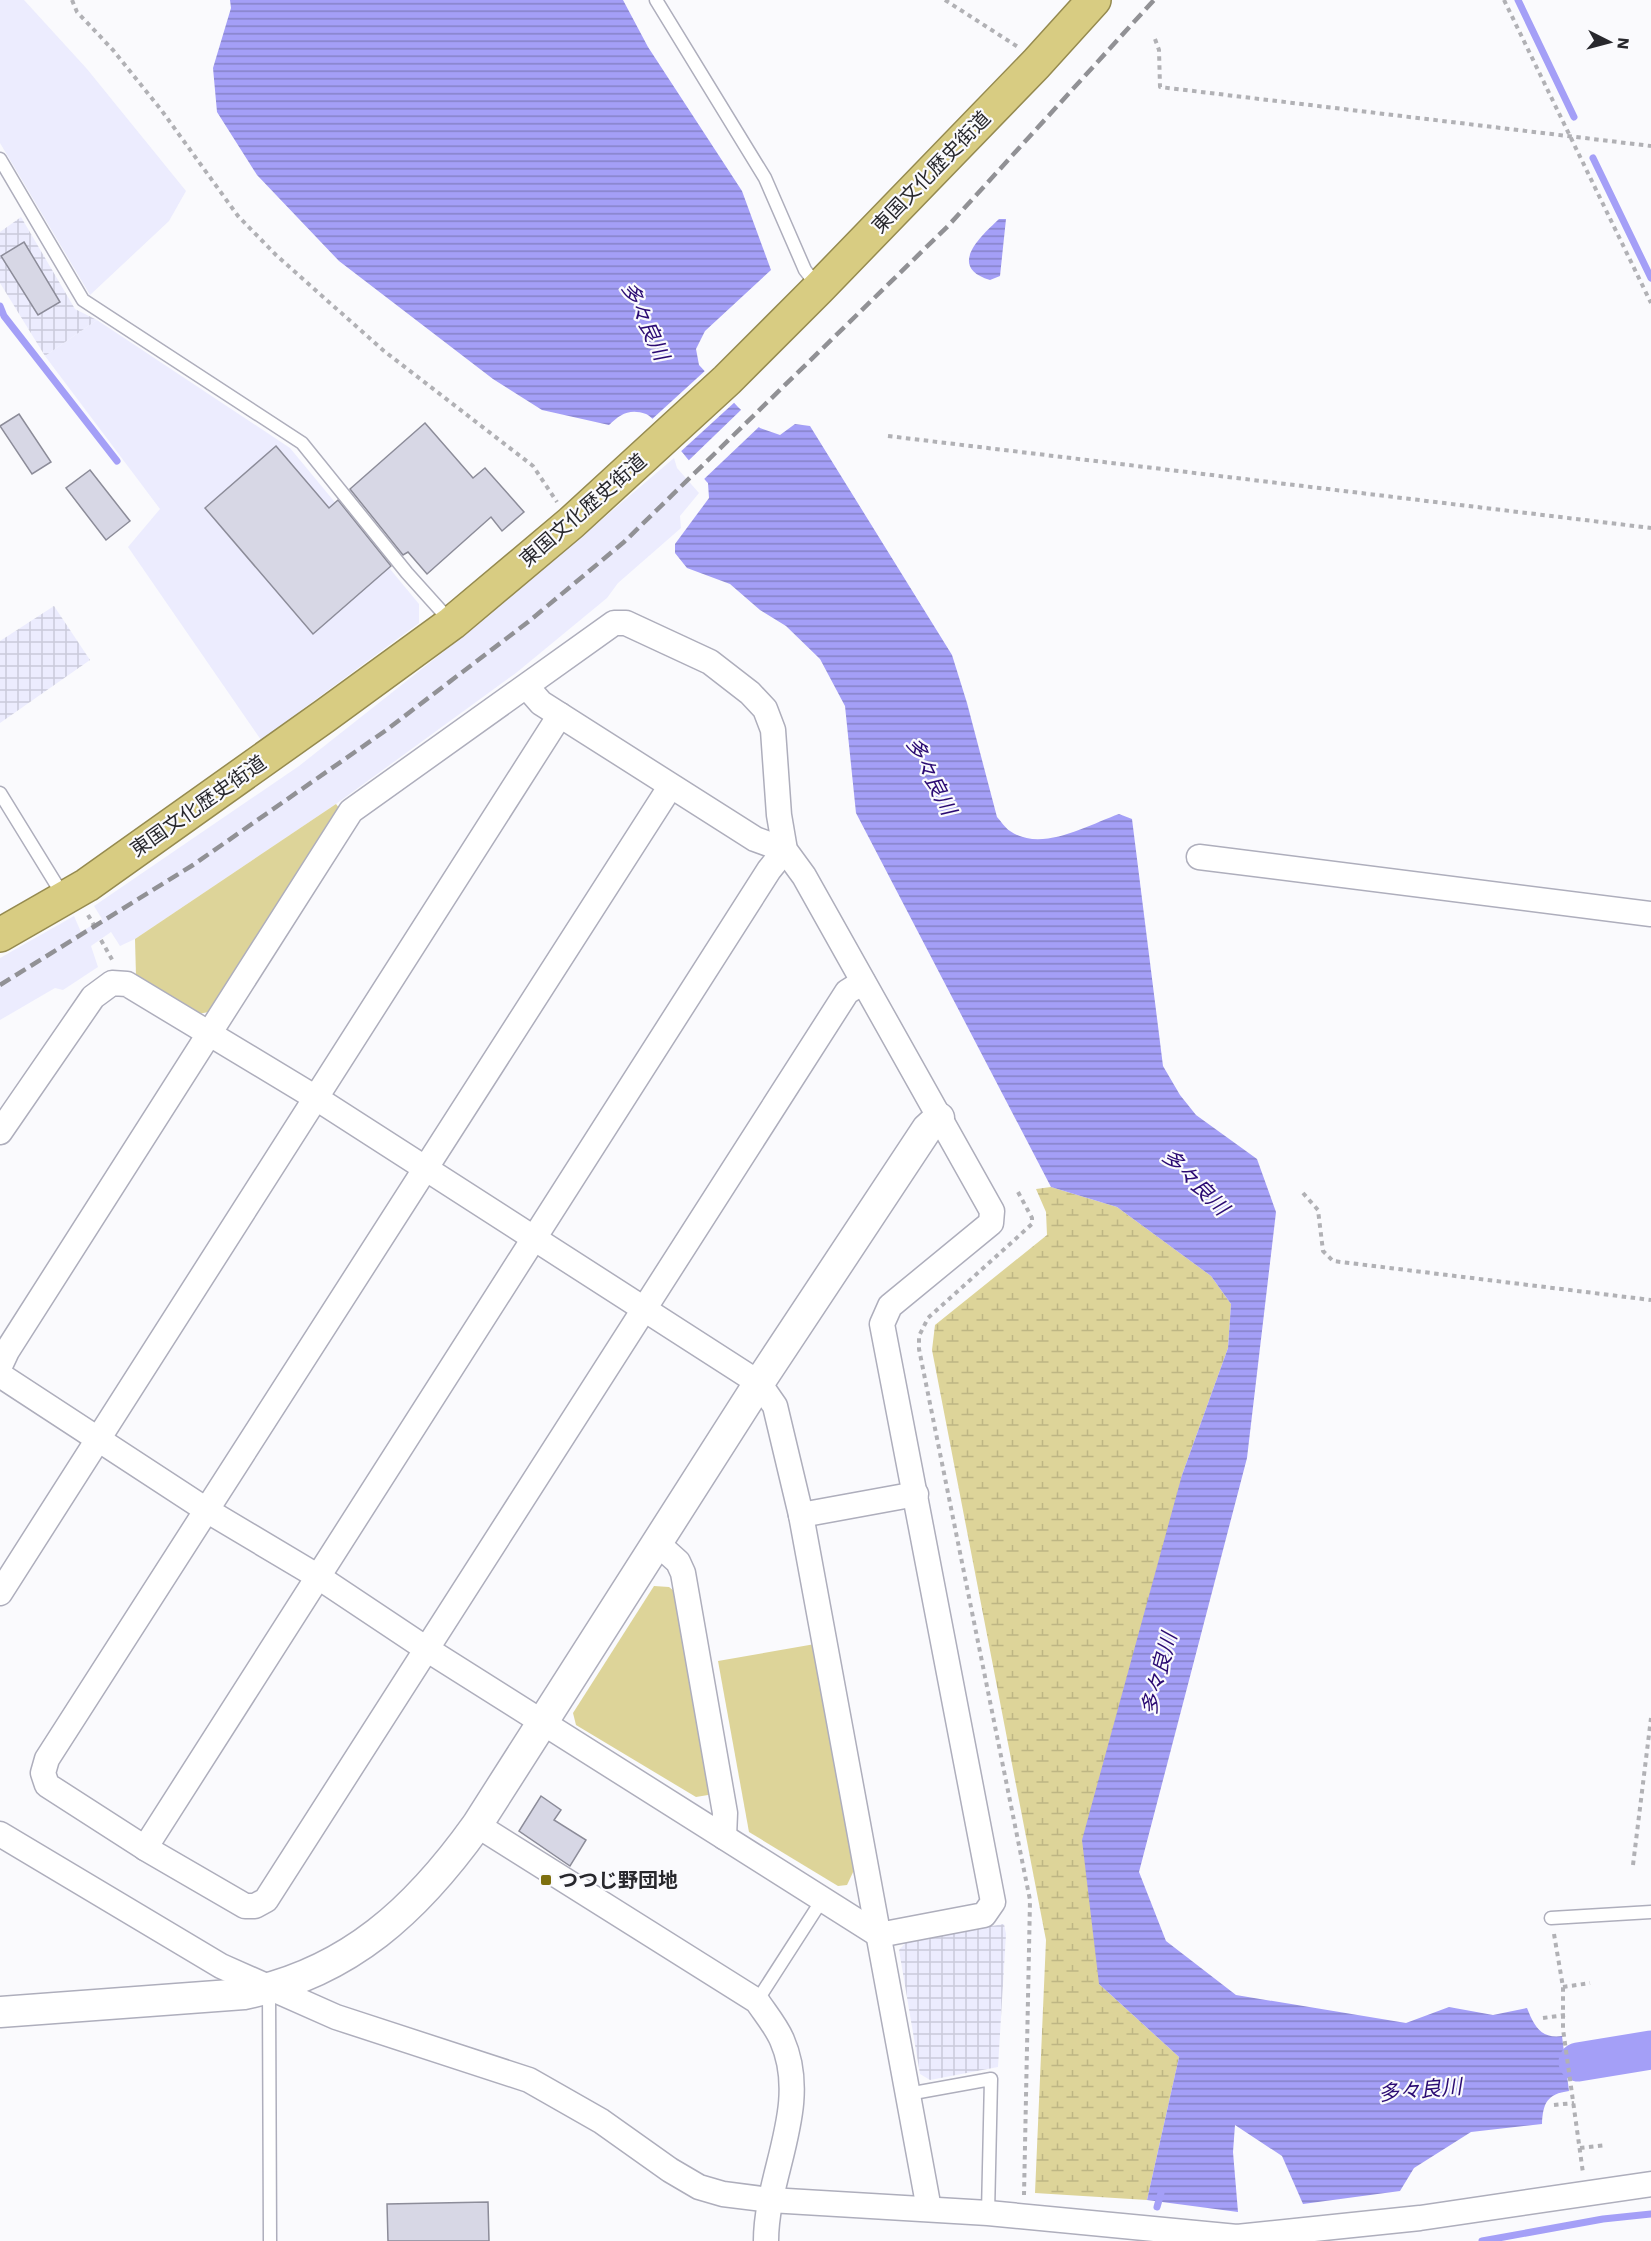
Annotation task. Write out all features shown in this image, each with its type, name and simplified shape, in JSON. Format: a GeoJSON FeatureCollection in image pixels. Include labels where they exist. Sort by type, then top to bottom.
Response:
{"type":"FeatureCollection","features":[{"type":"Feature","properties":{"kind":"highway","name":"東国文化歴史街道"},"geometry":{"type":"LineString","coordinates":[[0,935],[64,898],[326,715],[452,623],[571,523],[727,380],[819,288],[1036,64],[1094,0]]}},
{"type":"Feature","properties":{"kind":"street"},"geometry":{"type":"LineString","coordinates":[[0,1366],[7,1351],[351,811],[614,623],[626,623],[710,662],[750,693],[765,709],[773,730],[779,815],[785,849],[804,876],[992,1211],[991,1223],[890,1306],[882,1324],[993,1902],[984,1915],[879,1935],[428,1650],[317,1576],[208,1511],[0,1375]]}},
{"type":"Feature","properties":{"kind":"street"},"geometry":{"type":"LineString","coordinates":[[527,687],[541,703],[670,787],[755,839],[785,849]]}},
{"type":"Feature","properties":{"kind":"street"},"geometry":{"type":"LineString","coordinates":[[0,1593],[560,716]]}},
{"type":"Feature","properties":{"kind":"street"},"geometry":{"type":"LineString","coordinates":[[670,787],[424,1167],[208,1511],[47,1759],[43,1773],[47,1785],[145,1848],[245,1906],[255,1906],[266,1900],[847,992],[863,982]]}},
{"type":"Feature","properties":{"kind":"street"},"geometry":{"type":"LineString","coordinates":[[145,1848],[769,870],[785,849]]}},
{"type":"Feature","properties":{"kind":"street"},"geometry":{"type":"LineString","coordinates":[[1199,857],[1651,914]]}},
{"type":"Feature","properties":{"kind":"street"},"geometry":{"type":"LineString","coordinates":[[0,1132],[78,1014],[93,997],[112,983],[119,982],[133,986],[316,1098],[759,1383],[775,1406],[801,1515],[929,2209]]}},
{"type":"Feature","properties":{"kind":"street"},"geometry":{"type":"LineString","coordinates":[[0,2012],[244,1994],[269,1989],[335,1962],[386,1928],[446,1868],[477,1825],[759,1383],[927,1129],[939,1118]]}},
{"type":"Feature","properties":{"kind":"street"},"geometry":{"type":"LineString","coordinates":[[801,1515],[916,1494]]}},
{"type":"Feature","properties":{"kind":"street"},"geometry":{"type":"LineString","coordinates":[[657,1543],[678,1562],[683,1573],[725,1813],[724,1837]]}},
{"type":"Feature","properties":{"kind":"street"},"geometry":{"type":"LineString","coordinates":[[477,1825],[757,2001],[782,2040],[791,2079],[791,2114],[770,2200],[766,2241]]}},
{"type":"Feature","properties":{"kind":"street"},"geometry":{"type":"LineString","coordinates":[[0,1834],[202,1956],[269,1989],[336,2017],[528,2080],[601,2121],[670,2170],[699,2187],[723,2194],[770,2200],[988,2213],[1237,2237],[1420,2218],[1651,2184]]}},
{"type":"Feature","properties":{"kind":"lane"},"geometry":{"type":"LineString","coordinates":[[656,0],[765,178],[805,270],[819,288]]}},
{"type":"Feature","properties":{"kind":"lane"},"geometry":{"type":"LineString","coordinates":[[0,159],[83,300],[302,443],[407,573],[452,623]]}},
{"type":"Feature","properties":{"kind":"lane"},"geometry":{"type":"LineString","coordinates":[[0,793],[64,898]]}},
{"type":"Feature","properties":{"kind":"lane"},"geometry":{"type":"LineString","coordinates":[[757,2001],[822,1900]]}},
{"type":"Feature","properties":{"kind":"lane"},"geometry":{"type":"LineString","coordinates":[[1551,1918],[1651,1912]]}},
{"type":"Feature","properties":{"kind":"lane"},"geometry":{"type":"LineString","coordinates":[[269,1989],[270,2241]]}},
{"type":"Feature","properties":{"kind":"lane"},"geometry":{"type":"LineString","coordinates":[[908,2094],[991,2079],[988,2213]]}},
{"type":"Feature","properties":{"kind":"path"},"geometry":{"type":"LineString","coordinates":[[72,0],[77,12],[132,72],[238,216],[325,302],[384,351],[533,465],[571,523]]}},
{"type":"Feature","properties":{"kind":"path"},"geometry":{"type":"LineString","coordinates":[[945,0],[1002,36]]}},
{"type":"Feature","properties":{"kind":"path"},"geometry":{"type":"LineString","coordinates":[[1504,0],[1651,303]]}},
{"type":"Feature","properties":{"kind":"path"},"geometry":{"type":"LineString","coordinates":[[1155,39],[1159,50],[1160,87],[1651,146]]}},
{"type":"Feature","properties":{"kind":"path"},"geometry":{"type":"LineString","coordinates":[[888,436],[1651,528]]}},
{"type":"Feature","properties":{"kind":"path"},"geometry":{"type":"LineString","coordinates":[[1018,1192],[1032,1218],[1032,1224],[928,1318],[919,1336],[922,1361],[1031,1908],[1025,2186],[1018,2216]]}},
{"type":"Feature","properties":{"kind":"path"},"geometry":{"type":"LineString","coordinates":[[1303,1194],[1318,1210],[1323,1251],[1333,1261],[1651,1300]]}},
{"type":"Feature","properties":{"kind":"path"},"geometry":{"type":"LineString","coordinates":[[1633,1865],[1651,1718]]}},
{"type":"Feature","properties":{"kind":"path"},"geometry":{"type":"LineString","coordinates":[[1551,1918],[1563,1987],[1564,2032],[1585,2194]]}},
{"type":"Feature","properties":{"kind":"path"},"geometry":{"type":"LineString","coordinates":[[1563,1987],[1590,1983]]}},
{"type":"Feature","properties":{"kind":"path"},"geometry":{"type":"LineString","coordinates":[[1543,2018],[1564,2015]]}},
{"type":"Feature","properties":{"kind":"path"},"geometry":{"type":"LineString","coordinates":[[1554,2105],[1574,2103]]}},
{"type":"Feature","properties":{"kind":"path"},"geometry":{"type":"LineString","coordinates":[[1580,2148],[1606,2145]]}},
{"type":"Feature","properties":{"kind":"shaded area"},"geometry":{"type":"Polygon","coordinates":[[[0,0],[24,0],[87,69],[186,191],[169,221],[90,295],[0,143],[0,0]]]}},
{"type":"Feature","properties":{"kind":"shaded area"},"geometry":{"type":"Polygon","coordinates":[[[21,217],[75,309],[97,320],[45,356],[0,283],[0,232],[21,217]]]}},
{"type":"Feature","properties":{"kind":"shaded area"},"geometry":{"type":"Polygon","coordinates":[[[97,320],[290,448],[419,604],[419,623],[261,740],[128,547],[160,509],[45,356],[97,320]]]}},
{"type":"Feature","properties":{"kind":"shaded area"},"geometry":{"type":"Polygon","coordinates":[[[674,458],[677,468],[699,493],[680,516],[681,528],[618,583],[607,598],[516,673],[336,804],[135,939],[120,946],[111,932],[91,946],[98,967],[63,990],[55,988],[0,1020],[0,958],[74,916],[81,932],[102,919],[94,906],[299,766],[485,619],[674,458]]]}},
{"type":"Feature","properties":{"kind":"shaded area"},"geometry":{"type":"Polygon","coordinates":[[[54,606],[90,660],[0,723],[0,641],[54,606]]]}},
{"type":"Feature","properties":{"kind":"shaded area"},"geometry":{"type":"Polygon","coordinates":[[[1004,1924],[1006,1934],[998,2067],[930,2080],[920,2074],[899,1950],[909,1939],[1004,1924]]]}},
{"type":"Feature","properties":{"kind":"green space"},"geometry":{"type":"Polygon","coordinates":[[[336,804],[339,808],[214,1011],[198,1014],[136,976],[135,939],[336,804]]]}},
{"type":"Feature","properties":{"kind":"green space"},"geometry":{"type":"Polygon","coordinates":[[[1051,1187],[1117,1207],[1211,1276],[1231,1304],[1228,1348],[1182,1475],[1099,1984],[1179,2057],[1147,2200],[1035,2193],[1046,1940],[932,1350],[935,1325],[1047,1235],[1046,1212],[1036,1189],[1051,1187]]]}},
{"type":"Feature","properties":{"kind":"green space"},"geometry":{"type":"Polygon","coordinates":[[[654,1586],[669,1587],[674,1591],[711,1791],[708,1795],[696,1797],[576,1725],[573,1713],[654,1586]]]}},
{"type":"Feature","properties":{"kind":"green space"},"geometry":{"type":"Polygon","coordinates":[[[815,1644],[855,1868],[847,1885],[838,1886],[749,1832],[718,1661],[815,1644]]]}},
{"type":"Feature","properties":{"kind":"water"},"geometry":{"type":"Polygon","coordinates":[[[230,0],[623,0],[648,47],[742,191],[771,270],[705,331],[696,349],[699,365],[760,428],[780,435],[795,424],[810,426],[952,655],[997,817],[1006,828],[1022,837],[1050,838],[1079,830],[1119,814],[1132,819],[1163,1066],[1180,1095],[1196,1115],[1257,1159],[1276,1212],[1247,1458],[1139,1872],[1166,1941],[1236,1995],[1406,2023],[1449,2007],[1493,2015],[1527,2008],[1539,2030],[1549,2035],[1562,2036],[1569,2091],[1551,2097],[1545,2105],[1542,2124],[1471,2132],[1414,2168],[1400,2191],[1303,2204],[1282,2156],[1235,2125],[1233,2152],[1238,2212],[1147,2200],[1179,2057],[1099,1984],[1082,1840],[1182,1475],[1228,1348],[1231,1304],[1211,1276],[1117,1207],[1051,1187],[856,813],[845,706],[820,659],[786,626],[760,610],[730,584],[687,568],[675,553],[675,544],[709,498],[708,483],[667,434],[651,418],[640,412],[626,413],[609,425],[542,410],[493,379],[339,261],[257,175],[217,112],[213,68],[231,8],[230,0]]]}},
{"type":"Feature","properties":{"kind":"water"},"geometry":{"type":"Polygon","coordinates":[[[999,219],[1006,219],[1000,276],[990,280],[977,274],[971,268],[969,260],[976,243],[999,219]]]}},
{"type":"Feature","properties":{"kind":"pier"},"geometry":{"type":"Polygon","coordinates":[[[707,369],[736,401],[678,454],[650,421],[707,369]]]}},
{"type":"Feature","properties":{"kind":"pier"},"geometry":{"type":"Polygon","coordinates":[[[743,408],[761,425],[702,481],[686,463],[743,408]]]}},
{"type":"Feature","properties":{"kind":"building"},"geometry":{"type":"Polygon","coordinates":[[[24,242],[60,302],[38,315],[1,256],[24,242]]]}},
{"type":"Feature","properties":{"kind":"building"},"geometry":{"type":"Polygon","coordinates":[[[19,414],[51,462],[32,474],[0,426],[19,414]]]}},
{"type":"Feature","properties":{"kind":"building"},"geometry":{"type":"Polygon","coordinates":[[[425,423],[473,478],[485,468],[524,512],[502,531],[491,517],[427,574],[408,552],[403,555],[350,489],[425,423]]]}},
{"type":"Feature","properties":{"kind":"building"},"geometry":{"type":"Polygon","coordinates":[[[276,446],[329,508],[338,500],[391,566],[313,634],[205,508],[276,446]]]}},
{"type":"Feature","properties":{"kind":"building"},"geometry":{"type":"Polygon","coordinates":[[[90,470],[130,521],[106,540],[66,488],[90,470]]]}},
{"type":"Feature","properties":{"kind":"building"},"geometry":{"type":"Polygon","coordinates":[[[541,1796],[561,1810],[554,1820],[586,1840],[570,1866],[519,1831],[541,1796]]]}},
{"type":"Feature","properties":{"kind":"building"},"geometry":{"type":"Polygon","coordinates":[[[488,2202],[489,2241],[388,2241],[387,2204],[488,2202]]]}},
{"type":"Feature","properties":{"kind":"waterway"},"geometry":{"type":"LineString","coordinates":[[1518,0],[1574,117]]}},
{"type":"Feature","properties":{"kind":"waterway"},"geometry":{"type":"LineString","coordinates":[[1593,158],[1651,278]]}},
{"type":"Feature","properties":{"kind":"waterway"},"geometry":{"type":"LineString","coordinates":[[0,306],[4,316],[117,461]]}},
{"type":"Feature","properties":{"kind":"waterway","name":"多々良川"},"geometry":{"type":"LineString","coordinates":[[1578,2062],[1651,2050]]}},
{"type":"Feature","properties":{"kind":"waterway"},"geometry":{"type":"LineString","coordinates":[[1157,2207],[1161,2193]]}},
{"type":"Feature","properties":{"kind":"waterway"},"geometry":{"type":"LineString","coordinates":[[1482,2241],[1603,2219],[1651,2214]]}},
{"type":"Feature","properties":{"kind":"railway"},"geometry":{"type":"LineString","coordinates":[[0,985],[193,865],[385,731],[528,622],[624,542],[948,226],[1154,0]]}},
{"type":"Feature","properties":{"kind":"place","name":"つつじ野団地"},"geometry":{"type":"Point","coordinates":[546,1880]}}]}
